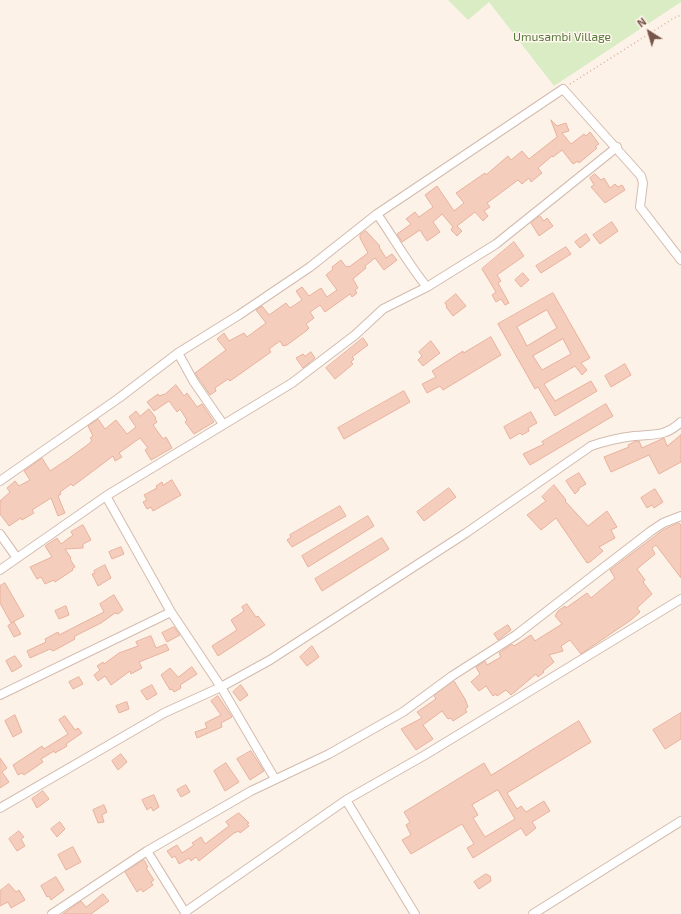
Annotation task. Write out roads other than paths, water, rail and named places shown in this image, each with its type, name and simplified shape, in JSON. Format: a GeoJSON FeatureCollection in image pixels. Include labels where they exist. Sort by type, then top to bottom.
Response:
{"type":"FeatureCollection","features":[{"type":"Feature","properties":{"kind":"street"},"geometry":{"type":"LineString","coordinates":[[0,481],[118,398],[178,353],[239,316],[310,267],[378,214],[563,89],[617,147],[642,178],[640,207],[681,260]]}},
{"type":"Feature","properties":{"kind":"street"},"geometry":{"type":"LineString","coordinates":[[0,570],[106,496],[292,383],[356,335],[383,309],[427,287],[496,244],[617,147]]}},
{"type":"Feature","properties":{"kind":"street"},"geometry":{"type":"LineString","coordinates":[[378,214],[397,242],[410,267],[427,287]]}},
{"type":"Feature","properties":{"kind":"street"},"geometry":{"type":"LineString","coordinates":[[178,353],[194,382],[223,424]]}},
{"type":"Feature","properties":{"kind":"street"},"geometry":{"type":"LineString","coordinates":[[0,808],[164,713],[221,687],[270,660],[460,537],[591,446],[607,440],[659,435],[675,427],[681,422]]}},
{"type":"Feature","properties":{"kind":"street"},"geometry":{"type":"LineString","coordinates":[[106,496],[171,612],[221,687],[275,779]]}},
{"type":"Feature","properties":{"kind":"street"},"geometry":{"type":"LineString","coordinates":[[52,914],[147,851],[275,779],[329,754],[403,712],[452,676],[516,635],[651,530],[663,523],[681,516]]}},
{"type":"Feature","properties":{"kind":"street"},"geometry":{"type":"LineString","coordinates":[[0,534],[17,558]]}},
{"type":"Feature","properties":{"kind":"street"},"geometry":{"type":"LineString","coordinates":[[147,851],[186,913],[346,800],[426,755],[681,599]]}},
{"type":"Feature","properties":{"kind":"street"},"geometry":{"type":"LineString","coordinates":[[0,695],[171,612]]}},
{"type":"Feature","properties":{"kind":"street"},"geometry":{"type":"LineString","coordinates":[[346,800],[415,914]]}},
{"type":"Feature","properties":{"kind":"street"},"geometry":{"type":"LineString","coordinates":[[533,914],[681,821]]}},
{"type":"Feature","properties":{"kind":"park label","name":"Umusambi Village"},"geometry":{"type":"Point","coordinates":[562,37]}}]}
